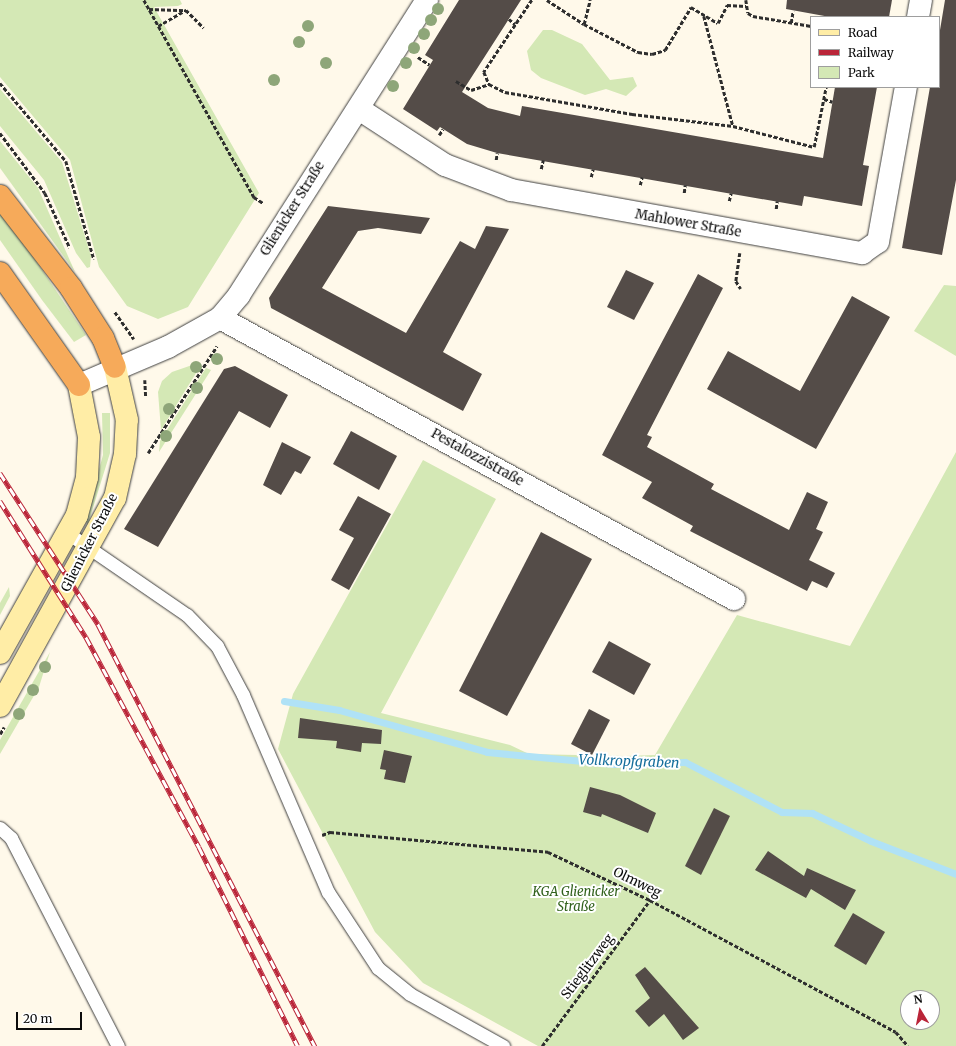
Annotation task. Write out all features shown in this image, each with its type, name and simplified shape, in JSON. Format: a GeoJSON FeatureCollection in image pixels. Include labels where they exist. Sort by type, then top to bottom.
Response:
{"type":"FeatureCollection","features":[{"type":"Feature","properties":{"kind":"highway"},"geometry":{"type":"LineString","coordinates":[[0,196],[71,288],[102,338],[115,367]]}},
{"type":"Feature","properties":{"kind":"highway"},"geometry":{"type":"LineString","coordinates":[[0,273],[79,385]]}},
{"type":"Feature","properties":{"kind":"main road","name":"Glienicker Straße"},"geometry":{"type":"LineString","coordinates":[[0,706],[115,498],[125,454],[126,403],[115,367]]}},
{"type":"Feature","properties":{"kind":"main road","name":"Glienicker Straße"},"geometry":{"type":"LineString","coordinates":[[0,654],[69,534],[87,477],[89,437],[79,385]]}},
{"type":"Feature","properties":{"kind":"street","name":"Glienicker Straße"},"geometry":{"type":"LineString","coordinates":[[79,385],[115,367],[168,347],[220,318],[239,295],[359,109],[427,0]]}},
{"type":"Feature","properties":{"kind":"street"},"geometry":{"type":"LineString","coordinates":[[918,16],[921,0]]}},
{"type":"Feature","properties":{"kind":"street","name":"Mahlower Straße"},"geometry":{"type":"LineString","coordinates":[[359,109],[445,165],[511,190],[862,253],[878,242],[906,88]]}},
{"type":"Feature","properties":{"kind":"street","name":"Pestalozzistraße"},"geometry":{"type":"LineString","coordinates":[[220,318],[734,599]]}},
{"type":"Feature","properties":{"kind":"lane"},"geometry":{"type":"LineString","coordinates":[[69,534],[187,615],[217,646],[243,695],[328,892],[378,968],[410,994],[503,1046]]}},
{"type":"Feature","properties":{"kind":"lane"},"geometry":{"type":"LineString","coordinates":[[0,828],[11,838],[118,1046]]}},
{"type":"Feature","properties":{"kind":"path"},"geometry":{"type":"LineString","coordinates":[[144,0],[254,197],[263,203]]}},
{"type":"Feature","properties":{"kind":"path"},"geometry":{"type":"LineString","coordinates":[[489,84],[484,72],[532,0]]}},
{"type":"Feature","properties":{"kind":"path"},"geometry":{"type":"LineString","coordinates":[[547,0],[584,24],[638,52],[652,54],[665,50],[691,7],[718,23],[728,4],[746,6]]}},
{"type":"Feature","properties":{"kind":"path"},"geometry":{"type":"LineString","coordinates":[[584,24],[590,0]]}},
{"type":"Feature","properties":{"kind":"path"},"geometry":{"type":"LineString","coordinates":[[746,0],[746,6],[753,16],[810,26]]}},
{"type":"Feature","properties":{"kind":"path"},"geometry":{"type":"LineString","coordinates":[[149,9],[186,10],[204,28]]}},
{"type":"Feature","properties":{"kind":"path"},"geometry":{"type":"LineString","coordinates":[[158,26],[186,10]]}},
{"type":"Feature","properties":{"kind":"path"},"geometry":{"type":"LineString","coordinates":[[791,23],[793,11]]}},
{"type":"Feature","properties":{"kind":"path"},"geometry":{"type":"LineString","coordinates":[[704,15],[733,126]]}},
{"type":"Feature","properties":{"kind":"path"},"geometry":{"type":"LineString","coordinates":[[509,19],[515,24]]}},
{"type":"Feature","properties":{"kind":"path"},"geometry":{"type":"LineString","coordinates":[[418,57],[430,65]]}},
{"type":"Feature","properties":{"kind":"path"},"geometry":{"type":"LineString","coordinates":[[456,81],[471,90],[489,84],[536,100],[733,126],[814,147],[826,88]]}},
{"type":"Feature","properties":{"kind":"path"},"geometry":{"type":"LineString","coordinates":[[0,82],[66,161],[94,259]]}},
{"type":"Feature","properties":{"kind":"path"},"geometry":{"type":"LineString","coordinates":[[824,100],[833,102]]}},
{"type":"Feature","properties":{"kind":"path"},"geometry":{"type":"LineString","coordinates":[[0,133],[45,192],[74,255]]}},
{"type":"Feature","properties":{"kind":"path"},"geometry":{"type":"LineString","coordinates":[[496,153],[496,160]]}},
{"type":"Feature","properties":{"kind":"path"},"geometry":{"type":"LineString","coordinates":[[541,169],[543,160]]}},
{"type":"Feature","properties":{"kind":"path"},"geometry":{"type":"LineString","coordinates":[[591,177],[593,169]]}},
{"type":"Feature","properties":{"kind":"path"},"geometry":{"type":"LineString","coordinates":[[640,186],[642,177]]}},
{"type":"Feature","properties":{"kind":"path"},"geometry":{"type":"LineString","coordinates":[[684,193],[685,185]]}},
{"type":"Feature","properties":{"kind":"path"},"geometry":{"type":"LineString","coordinates":[[729,201],[731,193]]}},
{"type":"Feature","properties":{"kind":"path"},"geometry":{"type":"LineString","coordinates":[[776,201],[776,209]]}},
{"type":"Feature","properties":{"kind":"path"},"geometry":{"type":"LineString","coordinates":[[740,251],[736,281],[741,289]]}},
{"type":"Feature","properties":{"kind":"path"},"geometry":{"type":"LineString","coordinates":[[146,456],[219,344]]}},
{"type":"Feature","properties":{"kind":"path","name":"Olmweg"},"geometry":{"type":"LineString","coordinates":[[327,834],[548,852],[650,900],[896,1032],[908,1046]]}},
{"type":"Feature","properties":{"kind":"path","name":"Stieglitzweg"},"geometry":{"type":"LineString","coordinates":[[542,1046],[650,900]]}},
{"type":"Feature","properties":{"kind":"green space"},"geometry":{"type":"Polygon","coordinates":[[[0,0],[180,0],[182,4],[178,6],[154,7],[259,193],[188,307],[158,319],[127,306],[99,267],[70,160],[0,77],[0,0]]]}},
{"type":"Feature","properties":{"kind":"green space"},"geometry":{"type":"Polygon","coordinates":[[[543,30],[552,30],[582,44],[610,80],[633,77],[637,86],[626,96],[606,89],[585,95],[541,78],[531,70],[527,51],[543,30]]]}},
{"type":"Feature","properties":{"kind":"green space"},"geometry":{"type":"Polygon","coordinates":[[[0,89],[62,162],[91,256],[90,267],[87,268],[76,253],[44,180],[0,126],[0,89]]]}},
{"type":"Feature","properties":{"kind":"green space"},"geometry":{"type":"Polygon","coordinates":[[[0,141],[38,188],[75,272],[0,168],[0,141]]]}},
{"type":"Feature","properties":{"kind":"green space"},"geometry":{"type":"Polygon","coordinates":[[[0,214],[34,258],[86,335],[74,342],[42,300],[0,240],[0,214]]]}},
{"type":"Feature","properties":{"kind":"green space"},"geometry":{"type":"Polygon","coordinates":[[[944,285],[956,286],[956,356],[914,331],[944,285]]]}},
{"type":"Feature","properties":{"kind":"green space"},"geometry":{"type":"Polygon","coordinates":[[[198,363],[201,365],[161,430],[158,392],[162,381],[172,372],[198,363]]]}},
{"type":"Feature","properties":{"kind":"green space"},"geometry":{"type":"Polygon","coordinates":[[[206,368],[211,370],[159,452],[160,441],[206,368]]]}},
{"type":"Feature","properties":{"kind":"green space"},"geometry":{"type":"Polygon","coordinates":[[[102,413],[110,413],[110,453],[88,524],[85,521],[103,455],[102,413]]]}},
{"type":"Feature","properties":{"kind":"green space","name":"KGA Glienicker Straße"},"geometry":{"type":"Polygon","coordinates":[[[956,452],[956,1046],[538,1046],[423,983],[375,932],[278,749],[293,694],[423,460],[496,499],[381,713],[510,745],[529,754],[625,756],[655,755],[737,615],[850,646],[956,452]]]}},
{"type":"Feature","properties":{"kind":"green space"},"geometry":{"type":"Polygon","coordinates":[[[9,587],[10,596],[0,615],[0,603],[9,587]]]}},
{"type":"Feature","properties":{"kind":"green space"},"geometry":{"type":"Polygon","coordinates":[[[50,652],[39,687],[0,754],[0,740],[50,652]]]}},
{"type":"Feature","properties":{"kind":"building"},"geometry":{"type":"Polygon","coordinates":[[[459,0],[521,0],[462,92],[488,108],[520,116],[522,106],[823,158],[835,88],[877,88],[863,165],[869,166],[862,206],[804,196],[802,206],[497,153],[467,144],[440,127],[437,131],[403,109],[433,60],[425,55],[459,0]]]}},
{"type":"Feature","properties":{"kind":"building"},"geometry":{"type":"Polygon","coordinates":[[[787,0],[892,0],[889,16],[824,16],[786,9],[787,0]]]}},
{"type":"Feature","properties":{"kind":"building"},"geometry":{"type":"Polygon","coordinates":[[[945,0],[956,0],[956,180],[942,255],[902,248],[930,88],[940,88],[940,30],[945,0]]]}},
{"type":"Feature","properties":{"kind":"building"},"geometry":{"type":"Polygon","coordinates":[[[328,206],[430,218],[421,234],[378,228],[358,231],[322,288],[406,333],[460,241],[475,249],[486,226],[509,229],[443,352],[482,374],[463,411],[271,308],[269,298],[328,206]]]}},
{"type":"Feature","properties":{"kind":"building"},"geometry":{"type":"Polygon","coordinates":[[[626,270],[654,283],[634,320],[607,307],[626,270]]]}},
{"type":"Feature","properties":{"kind":"building"},"geometry":{"type":"Polygon","coordinates":[[[698,274],[723,288],[647,435],[652,437],[647,447],[714,484],[711,489],[789,530],[807,492],[828,502],[816,529],[823,532],[809,560],[835,573],[827,588],[812,581],[807,591],[690,531],[693,526],[642,498],[652,482],[602,455],[698,274]]]}},
{"type":"Feature","properties":{"kind":"building"},"geometry":{"type":"Polygon","coordinates":[[[852,296],[890,317],[816,449],[707,389],[728,351],[800,391],[852,296]]]}},
{"type":"Feature","properties":{"kind":"building"},"geometry":{"type":"Polygon","coordinates":[[[235,366],[288,395],[270,428],[239,411],[158,547],[124,529],[224,369],[235,366]]]}},
{"type":"Feature","properties":{"kind":"building"},"geometry":{"type":"Polygon","coordinates":[[[351,431],[397,456],[379,490],[333,464],[351,431]]]}},
{"type":"Feature","properties":{"kind":"building"},"geometry":{"type":"Polygon","coordinates":[[[282,442],[311,457],[301,474],[295,471],[281,495],[263,485],[282,442]]]}},
{"type":"Feature","properties":{"kind":"building"},"geometry":{"type":"Polygon","coordinates":[[[358,496],[391,514],[349,590],[331,580],[354,538],[339,530],[358,496]]]}},
{"type":"Feature","properties":{"kind":"building"},"geometry":{"type":"Polygon","coordinates":[[[541,532],[592,559],[507,716],[459,691],[541,532]]]}},
{"type":"Feature","properties":{"kind":"building"},"geometry":{"type":"Polygon","coordinates":[[[609,641],[651,664],[634,695],[592,672],[609,641]]]}},
{"type":"Feature","properties":{"kind":"building"},"geometry":{"type":"Polygon","coordinates":[[[589,709],[610,720],[592,755],[571,744],[589,709]]]}},
{"type":"Feature","properties":{"kind":"building"},"geometry":{"type":"Polygon","coordinates":[[[300,718],[382,730],[381,744],[362,743],[361,752],[336,748],[337,741],[298,738],[300,718]]]}},
{"type":"Feature","properties":{"kind":"building"},"geometry":{"type":"Polygon","coordinates":[[[384,750],[412,756],[405,783],[384,779],[386,770],[380,769],[384,750]]]}},
{"type":"Feature","properties":{"kind":"building"},"geometry":{"type":"Polygon","coordinates":[[[590,787],[620,795],[656,813],[648,833],[602,814],[601,817],[583,812],[590,787]]]}},
{"type":"Feature","properties":{"kind":"building"},"geometry":{"type":"Polygon","coordinates":[[[714,808],[730,816],[701,875],[685,866],[714,808]]]}},
{"type":"Feature","properties":{"kind":"building"},"geometry":{"type":"Polygon","coordinates":[[[768,851],[804,876],[807,868],[856,890],[845,910],[811,889],[806,898],[755,870],[768,851]]]}},
{"type":"Feature","properties":{"kind":"building"},"geometry":{"type":"Polygon","coordinates":[[[853,913],[885,932],[866,965],[834,946],[853,913]]]}},
{"type":"Feature","properties":{"kind":"building"},"geometry":{"type":"Polygon","coordinates":[[[645,967],[699,1028],[683,1040],[664,1014],[649,1027],[635,1011],[650,998],[635,975],[645,967]]]}},
{"type":"Feature","properties":{"kind":"waterway","name":"Vollkropfgraben"},"geometry":{"type":"LineString","coordinates":[[284,701],[339,710],[487,752],[614,764],[685,762],[782,812],[812,813],[871,841],[956,874]]}},
{"type":"Feature","properties":{"kind":"railway"},"geometry":{"type":"LineString","coordinates":[[0,473],[98,624],[315,1046]]}},
{"type":"Feature","properties":{"kind":"railway"},"geometry":{"type":"LineString","coordinates":[[0,501],[86,637],[199,847],[298,1046]]}}]}
